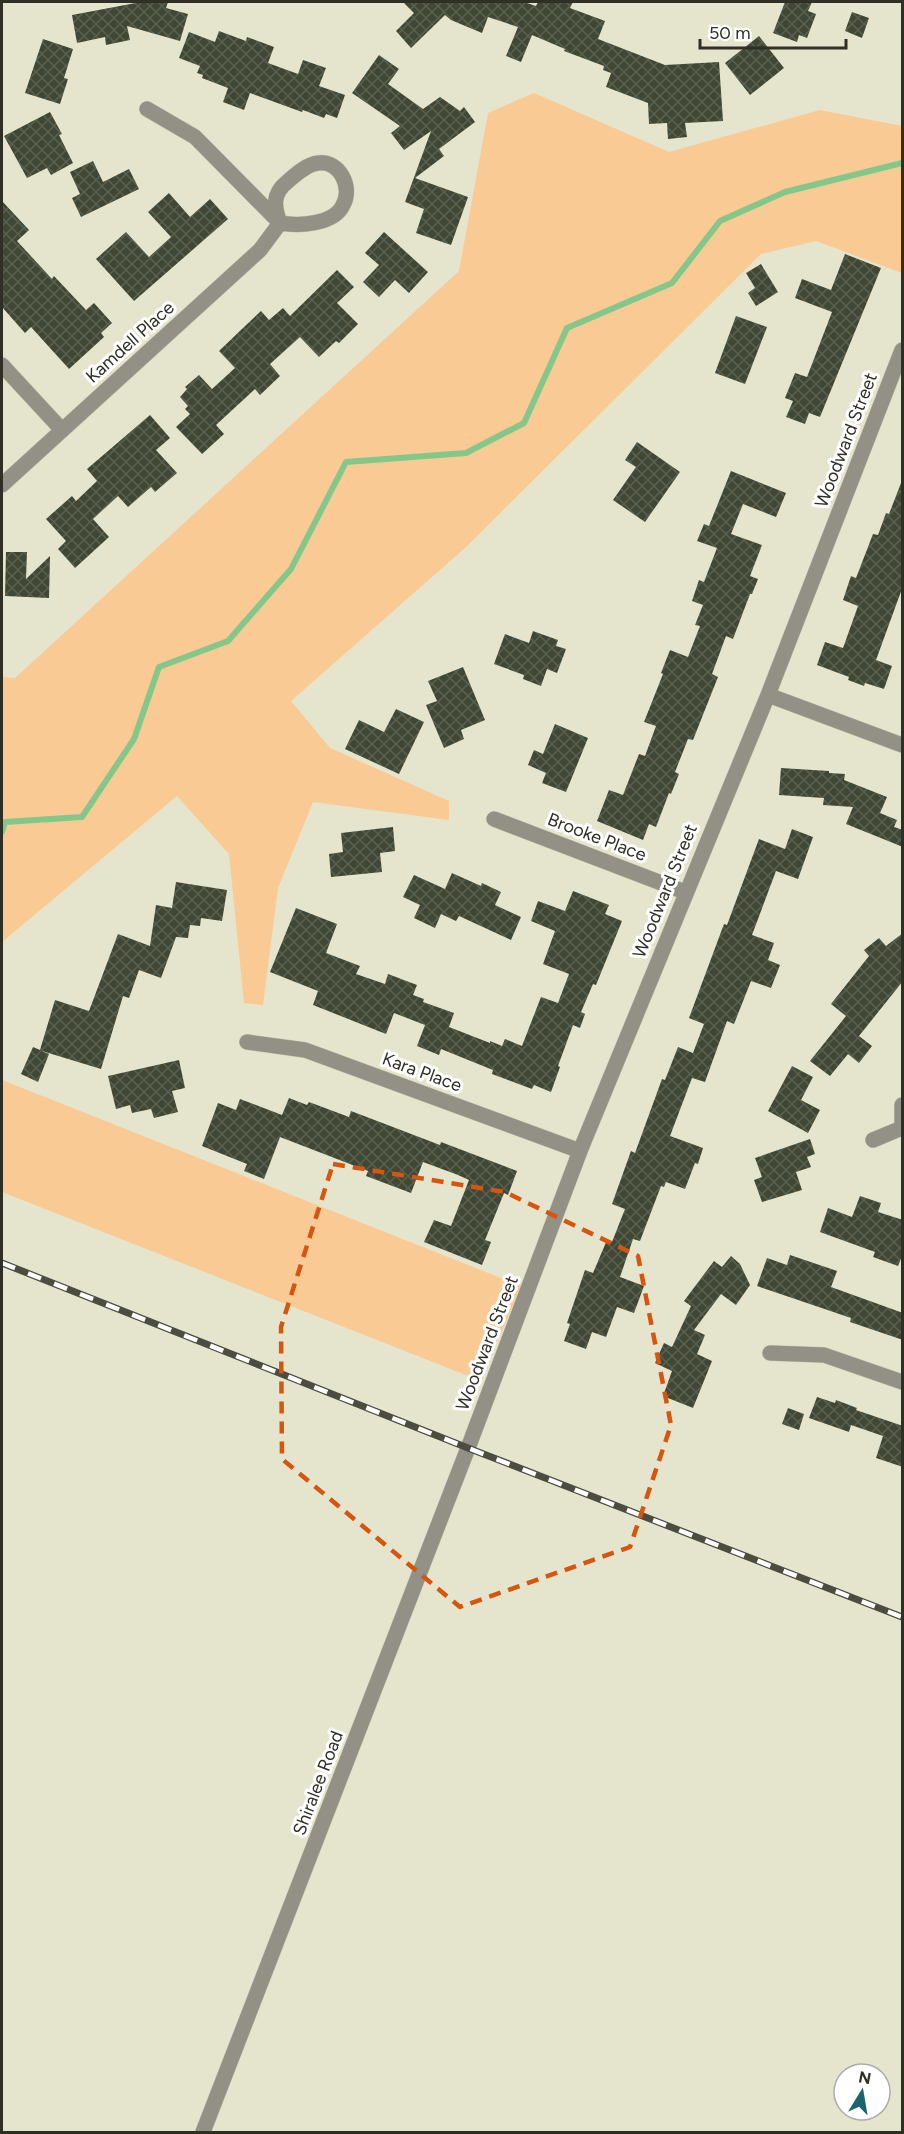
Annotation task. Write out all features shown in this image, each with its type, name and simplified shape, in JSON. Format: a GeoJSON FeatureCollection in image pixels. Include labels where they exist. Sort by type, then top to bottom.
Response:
{"type":"FeatureCollection","features":[{"type":"Feature","properties":{"kind":"street"},"geometry":{"type":"LineString","coordinates":[[147,110],[181,128],[204,145],[280,223],[303,224],[330,218],[338,213],[343,206],[346,190],[344,179],[338,171],[328,164],[318,162],[308,166],[284,184],[274,201],[280,223]]}},
{"type":"Feature","properties":{"kind":"street","name":"Kamdell Place"},"geometry":{"type":"LineString","coordinates":[[2,485],[260,250],[280,223]]}},
{"type":"Feature","properties":{"kind":"street","name":"Woodward Street"},"geometry":{"type":"LineString","coordinates":[[468,1448],[580,1151],[768,695],[903,350]]}},
{"type":"Feature","properties":{"kind":"street"},"geometry":{"type":"LineString","coordinates":[[2,365],[62,430]]}},
{"type":"Feature","properties":{"kind":"street"},"geometry":{"type":"LineString","coordinates":[[768,695],[903,745]]}},
{"type":"Feature","properties":{"kind":"street","name":"Brooke Place"},"geometry":{"type":"LineString","coordinates":[[494,819],[686,892]]}},
{"type":"Feature","properties":{"kind":"street","name":"Kara Place"},"geometry":{"type":"LineString","coordinates":[[247,1042],[305,1050],[580,1151]]}},
{"type":"Feature","properties":{"kind":"street"},"geometry":{"type":"LineString","coordinates":[[873,1140],[903,1125],[903,1105]]}},
{"type":"Feature","properties":{"kind":"street"},"geometry":{"type":"LineString","coordinates":[[770,1353],[824,1355],[903,1382]]}},
{"type":"Feature","properties":{"kind":"street","name":"Shiralee Road"},"geometry":{"type":"LineString","coordinates":[[203,2133],[468,1448]]}},
{"type":"Feature","properties":{"kind":"highlighted area"},"geometry":{"type":"Polygon","coordinates":[[[333,1164],[505,1192],[638,1256],[671,1425],[630,1547],[460,1607],[282,1459],[281,1327],[333,1164]]]}},
{"type":"Feature","properties":{"kind":"shaded area"},"geometry":{"type":"Polygon","coordinates":[[[534,93],[669,152],[820,110],[902,126],[902,273],[816,241],[761,254],[465,548],[291,701],[330,748],[449,801],[449,820],[313,802],[278,888],[263,1005],[244,1003],[229,854],[177,796],[2,942],[2,677],[15,678],[459,271],[488,113],[534,93]]]}},
{"type":"Feature","properties":{"kind":"shaded area"},"geometry":{"type":"Polygon","coordinates":[[[2,1080],[521,1286],[481,1381],[2,1192],[2,1080]]]}},
{"type":"Feature","properties":{"kind":"building"},"geometry":{"type":"Polygon","coordinates":[[[141,2],[168,2],[166,8],[188,14],[180,41],[127,26],[130,40],[106,45],[105,37],[77,43],[72,15],[141,2]]]}},
{"type":"Feature","properties":{"kind":"building"},"geometry":{"type":"Polygon","coordinates":[[[403,2],[524,2],[536,6],[538,2],[573,2],[570,8],[605,21],[598,39],[665,65],[719,62],[723,121],[685,123],[687,137],[668,139],[667,123],[649,124],[648,103],[606,87],[611,73],[603,70],[604,66],[564,51],[565,49],[532,35],[521,62],[506,56],[518,27],[488,17],[482,33],[451,20],[445,15],[411,48],[396,31],[414,13],[403,2]]]}},
{"type":"Feature","properties":{"kind":"building"},"geometry":{"type":"Polygon","coordinates":[[[785,2],[812,2],[808,11],[816,14],[807,38],[799,35],[797,42],[773,33],[785,2]]]}},
{"type":"Feature","properties":{"kind":"building"},"geometry":{"type":"Polygon","coordinates":[[[852,12],[869,18],[862,38],[845,31],[852,12]]]}},
{"type":"Feature","properties":{"kind":"building"},"geometry":{"type":"Polygon","coordinates":[[[219,31],[246,41],[247,37],[274,47],[268,63],[298,74],[303,60],[326,68],[319,86],[345,95],[337,118],[326,114],[324,118],[303,110],[302,112],[250,93],[244,110],[223,102],[228,88],[202,78],[203,75],[197,73],[200,66],[179,58],[189,32],[215,42],[219,31]]]}},
{"type":"Feature","properties":{"kind":"building"},"geometry":{"type":"Polygon","coordinates":[[[759,36],[784,68],[750,95],[725,63],[759,36]]]}},
{"type":"Feature","properties":{"kind":"building"},"geometry":{"type":"Polygon","coordinates":[[[43,39],[73,49],[64,78],[68,79],[60,104],[25,93],[43,39]]]}},
{"type":"Feature","properties":{"kind":"building"},"geometry":{"type":"Polygon","coordinates":[[[379,55],[399,69],[388,84],[423,109],[440,97],[460,111],[464,107],[475,122],[439,149],[444,156],[415,178],[468,197],[451,245],[416,233],[424,209],[405,202],[431,131],[404,150],[391,133],[400,126],[352,93],[379,55]]]}},
{"type":"Feature","properties":{"kind":"building"},"geometry":{"type":"Polygon","coordinates":[[[50,112],[62,134],[59,135],[73,163],[51,175],[47,168],[27,178],[4,136],[50,112]]]}},
{"type":"Feature","properties":{"kind":"building"},"geometry":{"type":"Polygon","coordinates":[[[93,161],[103,182],[129,169],[139,189],[81,217],[72,198],[80,194],[70,172],[93,161]]]}},
{"type":"Feature","properties":{"kind":"building"},"geometry":{"type":"Polygon","coordinates":[[[169,193],[190,217],[210,199],[228,219],[134,301],[96,259],[126,232],[149,257],[171,237],[148,212],[169,193]]]}},
{"type":"Feature","properties":{"kind":"building"},"geometry":{"type":"Polygon","coordinates":[[[2,201],[29,230],[17,241],[52,279],[54,276],[86,310],[94,303],[112,323],[101,333],[104,337],[69,369],[31,327],[25,333],[2,307],[2,201]]]}},
{"type":"Feature","properties":{"kind":"building"},"geometry":{"type":"Polygon","coordinates":[[[384,232],[428,272],[409,293],[395,280],[379,297],[363,282],[379,265],[365,253],[384,232]]]}},
{"type":"Feature","properties":{"kind":"building"},"geometry":{"type":"Polygon","coordinates":[[[845,254],[881,268],[820,417],[809,413],[805,424],[786,417],[793,401],[785,398],[795,373],[807,377],[832,312],[795,298],[802,279],[831,290],[845,254]]]}},
{"type":"Feature","properties":{"kind":"building"},"geometry":{"type":"Polygon","coordinates":[[[761,264],[778,292],[756,306],[748,293],[755,288],[746,273],[761,264]]]}},
{"type":"Feature","properties":{"kind":"building"},"geometry":{"type":"Polygon","coordinates":[[[337,270],[354,287],[337,303],[358,324],[339,343],[336,341],[319,357],[300,337],[270,364],[280,376],[260,395],[255,389],[216,425],[224,434],[202,454],[176,427],[190,414],[185,409],[188,406],[180,397],[187,389],[185,387],[199,375],[212,389],[235,368],[219,351],[243,328],[261,311],[269,320],[283,308],[290,316],[337,270]]]}},
{"type":"Feature","properties":{"kind":"building"},"geometry":{"type":"Polygon","coordinates":[[[736,316],[767,327],[745,384],[715,373],[736,316]]]}},
{"type":"Feature","properties":{"kind":"building"},"geometry":{"type":"Polygon","coordinates":[[[150,415],[170,438],[156,450],[177,473],[155,492],[151,487],[128,507],[118,496],[93,519],[109,537],[75,568],[58,549],[66,541],[46,519],[72,496],[76,501],[97,481],[87,469],[150,415]]]}},
{"type":"Feature","properties":{"kind":"building"},"geometry":{"type":"Polygon","coordinates":[[[637,442],[680,472],[645,522],[613,500],[636,467],[625,460],[637,442]]]}},
{"type":"Feature","properties":{"kind":"building"},"geometry":{"type":"Polygon","coordinates":[[[731,471],[786,493],[776,517],[743,504],[731,534],[762,545],[750,576],[758,579],[733,639],[726,636],[712,674],[718,677],[693,740],[688,739],[675,772],[679,774],[671,794],[669,793],[656,827],[649,824],[643,840],[597,821],[609,790],[623,795],[639,754],[645,756],[656,726],[644,722],[670,650],[688,657],[700,626],[695,625],[703,605],[692,601],[699,580],[704,582],[717,548],[697,541],[704,524],[709,526],[731,471]]]}},
{"type":"Feature","properties":{"kind":"building"},"geometry":{"type":"Polygon","coordinates":[[[901,483],[903,483],[903,586],[876,660],[892,666],[884,689],[865,683],[864,686],[848,680],[849,677],[817,665],[825,642],[843,648],[858,606],[843,600],[851,576],[856,578],[873,534],[878,535],[901,483]]]}},
{"type":"Feature","properties":{"kind":"building"},"geometry":{"type":"Polygon","coordinates":[[[6,552],[27,552],[26,579],[50,556],[49,598],[5,596],[6,552]]]}},
{"type":"Feature","properties":{"kind":"building"},"geometry":{"type":"Polygon","coordinates":[[[533,631],[558,640],[556,646],[566,649],[557,673],[547,669],[541,686],[523,679],[524,675],[494,664],[505,634],[529,643],[533,631]]]}},
{"type":"Feature","properties":{"kind":"building"},"geometry":{"type":"Polygon","coordinates":[[[463,667],[485,720],[461,730],[464,739],[444,748],[426,705],[437,701],[428,681],[463,667]]]}},
{"type":"Feature","properties":{"kind":"building"},"geometry":{"type":"Polygon","coordinates":[[[396,709],[424,722],[399,774],[345,749],[359,720],[384,732],[396,709]]]}},
{"type":"Feature","properties":{"kind":"building"},"geometry":{"type":"Polygon","coordinates":[[[555,724],[588,738],[566,792],[542,783],[546,773],[528,765],[534,750],[543,754],[555,724]]]}},
{"type":"Feature","properties":{"kind":"building"},"geometry":{"type":"Polygon","coordinates":[[[781,768],[845,774],[844,780],[887,797],[880,813],[897,820],[894,827],[903,830],[903,847],[846,824],[853,807],[823,805],[824,798],[779,795],[781,768]]]}},
{"type":"Feature","properties":{"kind":"building"},"geometry":{"type":"Polygon","coordinates":[[[393,827],[395,851],[380,853],[382,872],[331,877],[329,854],[343,852],[341,833],[393,827]]]}},
{"type":"Feature","properties":{"kind":"building"},"geometry":{"type":"Polygon","coordinates":[[[792,829],[813,837],[798,879],[776,871],[752,935],[774,943],[768,960],[780,965],[771,988],[751,981],[734,1024],[727,1021],[705,1082],[692,1078],[670,1136],[703,1148],[698,1164],[695,1163],[685,1189],[666,1182],[664,1187],[661,1186],[640,1241],[633,1239],[620,1277],[644,1286],[634,1313],[617,1307],[606,1337],[592,1332],[586,1349],[564,1341],[570,1324],[567,1323],[585,1270],[593,1273],[607,1240],[612,1242],[625,1209],[612,1204],[631,1151],[635,1153],[662,1079],[665,1080],[678,1047],[693,1053],[704,1024],[689,1018],[759,839],[785,849],[792,829]]]}},
{"type":"Feature","properties":{"kind":"building"},"geometry":{"type":"Polygon","coordinates":[[[452,873],[501,892],[495,905],[521,917],[511,940],[459,916],[456,921],[441,914],[435,928],[414,918],[420,905],[403,897],[414,875],[445,889],[452,873]]]}},
{"type":"Feature","properties":{"kind":"building"},"geometry":{"type":"Polygon","coordinates":[[[176,882],[227,890],[222,921],[201,918],[200,926],[190,925],[188,938],[176,937],[161,978],[139,970],[129,998],[123,996],[101,1069],[42,1051],[49,1054],[38,1082],[21,1074],[33,1047],[40,1050],[55,1000],[89,1011],[118,934],[150,946],[156,905],[172,908],[176,882]]]}},
{"type":"Feature","properties":{"kind":"building"},"geometry":{"type":"Polygon","coordinates":[[[573,891],[609,905],[605,914],[622,921],[596,985],[593,984],[581,1012],[585,1014],[580,1028],[573,1025],[551,1092],[534,1085],[532,1089],[492,1074],[493,1070],[441,1049],[439,1055],[417,1046],[425,1025],[394,1013],[386,1034],[313,1005],[318,991],[270,972],[296,908],[337,924],[326,953],[360,966],[356,974],[385,984],[388,974],[417,985],[413,995],[424,999],[423,1002],[454,1013],[449,1027],[490,1043],[490,1041],[502,1046],[505,1039],[522,1046],[541,997],[558,1003],[569,974],[543,964],[555,931],[531,921],[538,901],[565,911],[573,891]]]}},
{"type":"Feature","properties":{"kind":"building"},"geometry":{"type":"Polygon","coordinates":[[[903,933],[903,981],[859,1036],[872,1046],[859,1063],[848,1054],[830,1076],[810,1061],[846,1016],[831,1004],[869,956],[864,950],[879,938],[886,946],[903,933]]]}},
{"type":"Feature","properties":{"kind":"building"},"geometry":{"type":"Polygon","coordinates":[[[179,1060],[185,1088],[172,1091],[178,1112],[154,1118],[151,1109],[132,1113],[130,1105],[116,1109],[108,1076],[179,1060]]]}},
{"type":"Feature","properties":{"kind":"building"},"geometry":{"type":"Polygon","coordinates":[[[792,1066],[813,1077],[801,1100],[820,1110],[808,1133],[768,1111],[792,1066]]]}},
{"type":"Feature","properties":{"kind":"building"},"geometry":{"type":"Polygon","coordinates":[[[289,1098],[307,1105],[309,1102],[349,1117],[351,1111],[517,1171],[508,1195],[504,1193],[485,1240],[491,1242],[482,1265],[424,1242],[434,1220],[451,1226],[469,1180],[458,1175],[423,1162],[411,1193],[366,1176],[368,1171],[280,1137],[264,1179],[244,1171],[247,1164],[202,1146],[218,1103],[236,1110],[240,1099],[282,1115],[289,1098]]]}},
{"type":"Feature","properties":{"kind":"building"},"geometry":{"type":"Polygon","coordinates":[[[810,1139],[815,1154],[807,1157],[811,1167],[796,1172],[802,1190],[762,1202],[754,1180],[762,1177],[755,1158],[810,1139]]]}},
{"type":"Feature","properties":{"kind":"building"},"geometry":{"type":"Polygon","coordinates":[[[860,1196],[881,1203],[878,1212],[903,1220],[903,1254],[898,1266],[873,1257],[875,1252],[820,1232],[828,1208],[852,1217],[860,1196]]]}},
{"type":"Feature","properties":{"kind":"building"},"geometry":{"type":"Polygon","coordinates":[[[790,1255],[837,1271],[831,1287],[903,1313],[903,1340],[850,1322],[851,1318],[757,1286],[767,1258],[787,1265],[790,1255]]]}},
{"type":"Feature","properties":{"kind":"building"},"geometry":{"type":"Polygon","coordinates":[[[731,1256],[740,1264],[750,1285],[736,1305],[721,1294],[694,1330],[705,1335],[697,1354],[712,1361],[693,1408],[663,1396],[672,1371],[655,1363],[664,1343],[672,1347],[691,1306],[684,1301],[714,1261],[722,1267],[731,1256]]]}},
{"type":"Feature","properties":{"kind":"building"},"geometry":{"type":"Polygon","coordinates":[[[817,1397],[835,1403],[836,1400],[857,1408],[856,1410],[903,1426],[903,1467],[876,1458],[883,1436],[851,1425],[849,1432],[809,1418],[817,1397]]]}},
{"type":"Feature","properties":{"kind":"building"},"geometry":{"type":"Polygon","coordinates":[[[788,1408],[804,1414],[799,1430],[782,1424],[788,1408]]]}},
{"type":"Feature","properties":{"kind":"waterway"},"geometry":{"type":"LineString","coordinates":[[2,832],[5,822],[82,817],[134,739],[159,667],[228,641],[291,569],[346,462],[466,453],[524,423],[567,328],[672,283],[720,221],[785,192],[902,163]]}},
{"type":"Feature","properties":{"kind":"railway"},"geometry":{"type":"LineString","coordinates":[[2,1263],[902,1617]]}}]}
